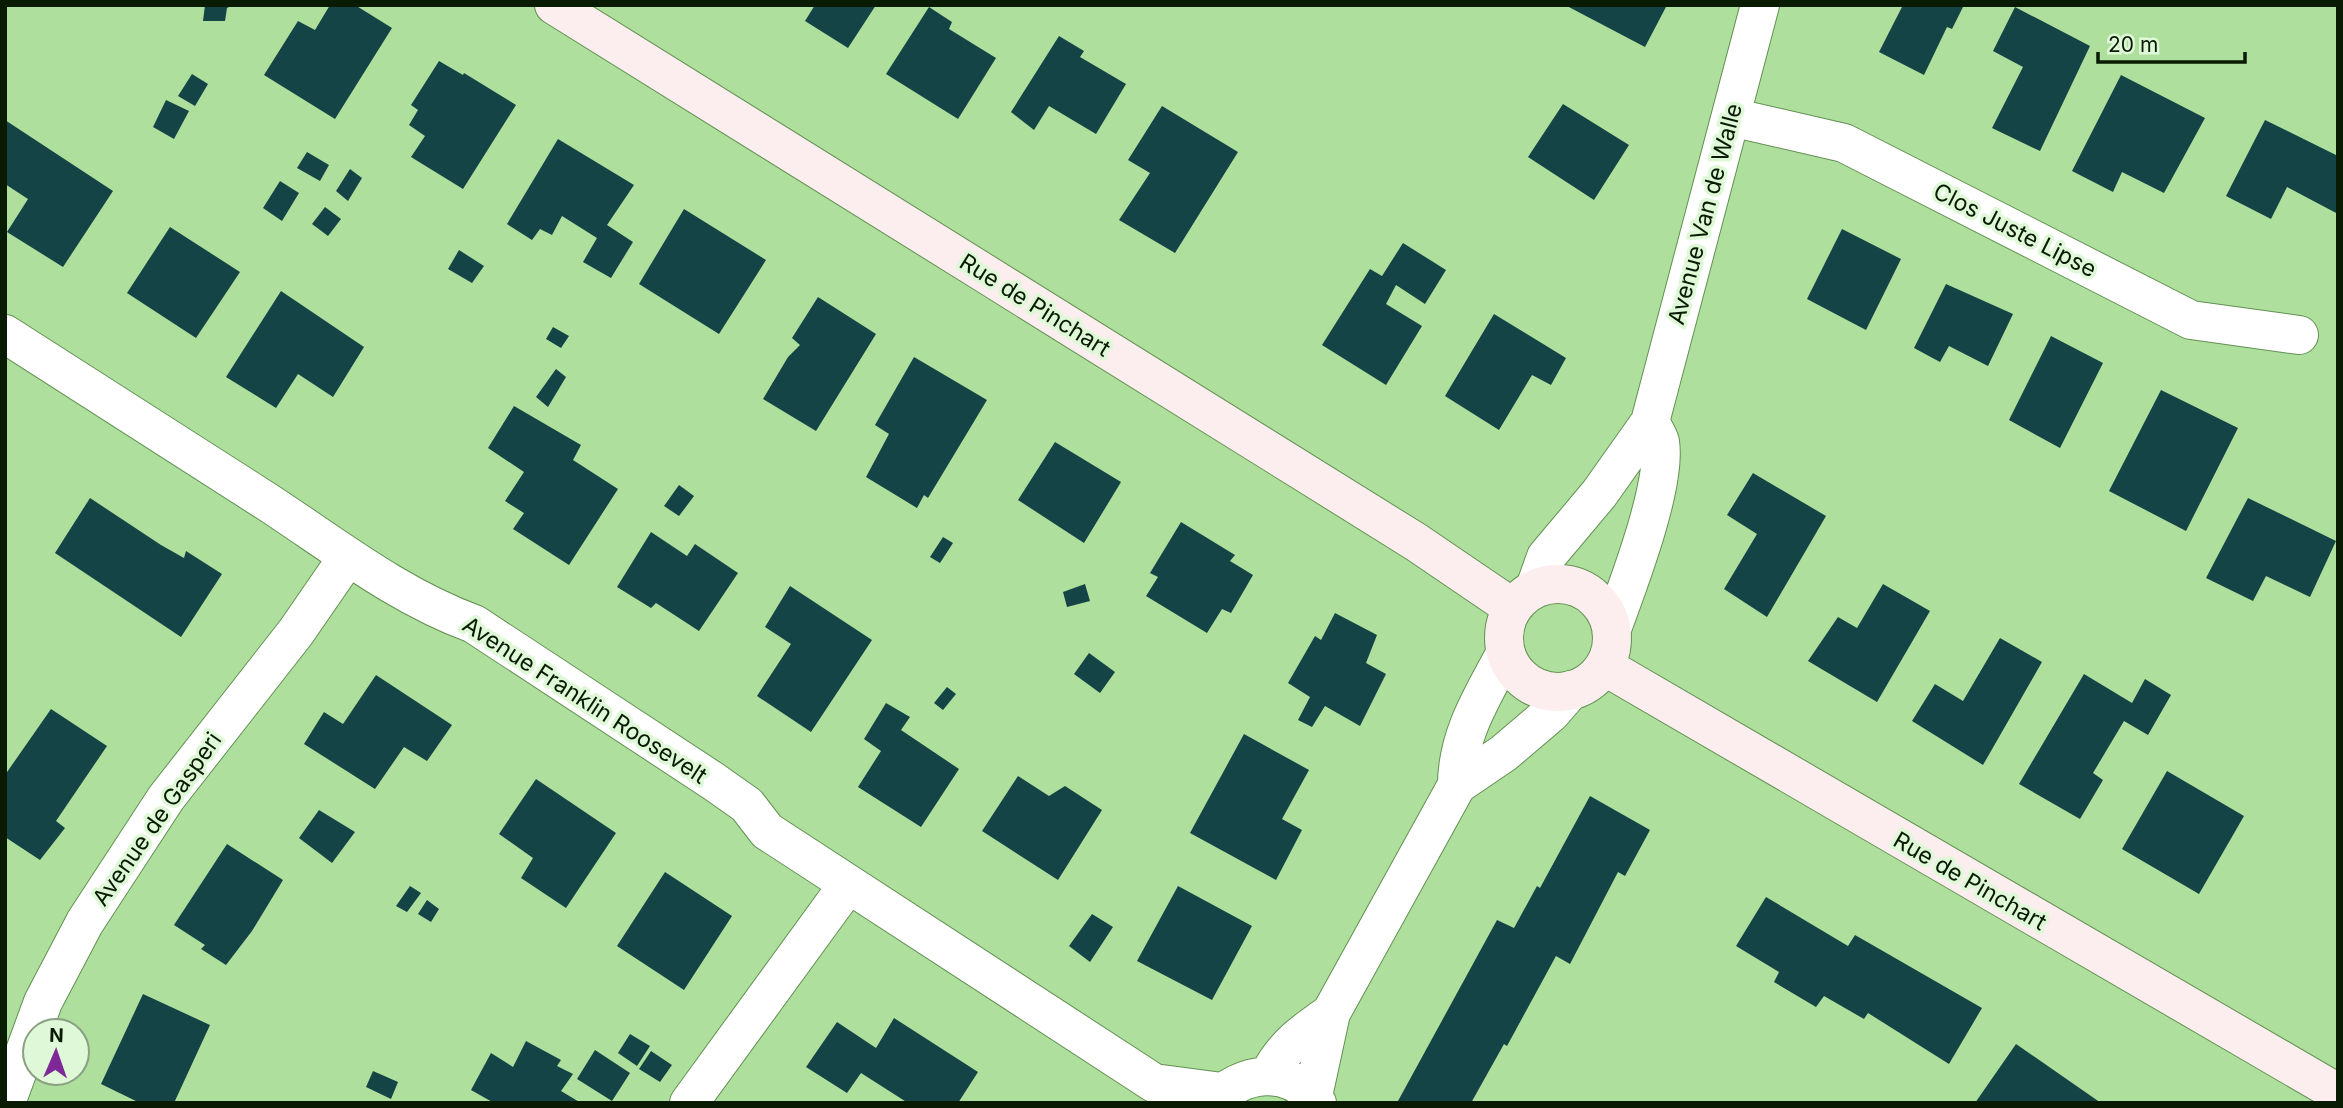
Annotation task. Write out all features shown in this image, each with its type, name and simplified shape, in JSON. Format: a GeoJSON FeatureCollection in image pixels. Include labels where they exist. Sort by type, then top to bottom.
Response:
{"type":"FeatureCollection","features":[{"type":"Feature","properties":{"kind":"main road","name":"Rue de Pinchart"},"geometry":{"type":"LineString","coordinates":[[554,5],[1416,542],[1525,597]]}},
{"type":"Feature","properties":{"kind":"main road"},"geometry":{"type":"LineString","coordinates":[[1559,584],[1581,589],[1603,608],[1613,626],[1612,645],[1604,666],[1586,684],[1571,690],[1557,692],[1534,686],[1516,672],[1504,654],[1503,636],[1525,597],[1559,584]]}},
{"type":"Feature","properties":{"kind":"main road","name":"Rue de Pinchart"},"geometry":{"type":"LineString","coordinates":[[1604,666],[2338,1093]]}},
{"type":"Feature","properties":{"kind":"street","name":"Avenue Van de Walle"},"geometry":{"type":"LineString","coordinates":[[1525,597],[1546,557],[1599,494],[1650,422],[1760,5]]}},
{"type":"Feature","properties":{"kind":"street","name":"Clos Juste Lipse"},"geometry":{"type":"LineString","coordinates":[[1731,117],[1844,143],[2191,320],[2299,335]]}},
{"type":"Feature","properties":{"kind":"street","name":"Avenue Franklin Roosevelt"},"geometry":{"type":"LineString","coordinates":[[5,334],[271,505],[347,558],[435,610],[485,631],[713,781],[747,805],[767,831],[847,886],[1159,1093],[1217,1097]]}},
{"type":"Feature","properties":{"kind":"street"},"geometry":{"type":"LineString","coordinates":[[1613,626],[1637,564],[1658,471],[1660,440],[1650,422]]}},
{"type":"Feature","properties":{"kind":"street","name":"Avenue de Gasperi"},"geometry":{"type":"LineString","coordinates":[[6,1103],[43,1002],[85,922],[166,798],[296,632],[347,558]]}},
{"type":"Feature","properties":{"kind":"street"},"geometry":{"type":"LineString","coordinates":[[1457,785],[1457,760],[1464,734],[1504,654]]}},
{"type":"Feature","properties":{"kind":"street"},"geometry":{"type":"LineString","coordinates":[[1217,1097],[1249,1077],[1269,1075],[1285,1078],[1315,1100],[1331,1013],[1457,785],[1504,753],[1551,713],[1571,690]]}},
{"type":"Feature","properties":{"kind":"street"},"geometry":{"type":"LineString","coordinates":[[689,1103],[847,886]]}},
{"type":"Feature","properties":{"kind":"street"},"geometry":{"type":"LineString","coordinates":[[1269,1075],[1291,1042],[1331,1013]]}},
{"type":"Feature","properties":{"kind":"building"},"geometry":{"type":"Polygon","coordinates":[[[205,5],[233,5],[227,8],[225,21],[203,21],[205,5]]]}},
{"type":"Feature","properties":{"kind":"building"},"geometry":{"type":"Polygon","coordinates":[[[330,5],[355,5],[392,28],[335,119],[264,75],[298,21],[315,30],[330,5]]]}},
{"type":"Feature","properties":{"kind":"building"},"geometry":{"type":"Polygon","coordinates":[[[815,5],[876,5],[848,48],[805,21],[815,5]]]}},
{"type":"Feature","properties":{"kind":"building"},"geometry":{"type":"Polygon","coordinates":[[[1565,5],[1667,5],[1645,47],[1565,5]]]}},
{"type":"Feature","properties":{"kind":"building"},"geometry":{"type":"Polygon","coordinates":[[[1903,5],[1964,5],[1952,29],[1947,27],[1924,75],[1879,52],[1903,5]]]}},
{"type":"Feature","properties":{"kind":"building"},"geometry":{"type":"Polygon","coordinates":[[[929,7],[952,22],[949,29],[996,58],[958,119],[886,74],[929,7]]]}},
{"type":"Feature","properties":{"kind":"building"},"geometry":{"type":"Polygon","coordinates":[[[2015,7],[2090,46],[2040,151],[1992,128],[2023,67],[1993,51],[2015,7]]]}},
{"type":"Feature","properties":{"kind":"building"},"geometry":{"type":"Polygon","coordinates":[[[1059,36],[1084,51],[1080,57],[1126,84],[1096,134],[1049,106],[1034,130],[1011,112],[1059,36]]]}},
{"type":"Feature","properties":{"kind":"building"},"geometry":{"type":"Polygon","coordinates":[[[439,61],[516,105],[463,189],[411,157],[425,136],[409,125],[418,110],[411,105],[439,61]]]}},
{"type":"Feature","properties":{"kind":"building"},"geometry":{"type":"Polygon","coordinates":[[[192,74],[208,84],[195,106],[178,96],[192,74]]]}},
{"type":"Feature","properties":{"kind":"building"},"geometry":{"type":"Polygon","coordinates":[[[2121,75],[2205,118],[2164,193],[2122,172],[2113,192],[2072,171],[2121,75]]]}},
{"type":"Feature","properties":{"kind":"building"},"geometry":{"type":"Polygon","coordinates":[[[166,100],[189,111],[174,139],[153,127],[166,100]]]}},
{"type":"Feature","properties":{"kind":"building"},"geometry":{"type":"Polygon","coordinates":[[[1563,104],[1629,145],[1594,200],[1528,157],[1563,104]]]}},
{"type":"Feature","properties":{"kind":"building"},"geometry":{"type":"Polygon","coordinates":[[[1162,106],[1238,152],[1175,253],[1119,220],[1150,173],[1128,160],[1162,106]]]}},
{"type":"Feature","properties":{"kind":"building"},"geometry":{"type":"Polygon","coordinates":[[[5,120],[113,191],[63,267],[7,232],[28,199],[5,184],[5,120]]]}},
{"type":"Feature","properties":{"kind":"building"},"geometry":{"type":"Polygon","coordinates":[[[2265,120],[2338,156],[2338,214],[2287,187],[2271,219],[2226,196],[2265,120]]]}},
{"type":"Feature","properties":{"kind":"building"},"geometry":{"type":"Polygon","coordinates":[[[558,139],[634,185],[607,225],[633,242],[611,278],[583,262],[597,238],[562,216],[552,235],[540,229],[532,240],[507,224],[558,139]]]}},
{"type":"Feature","properties":{"kind":"building"},"geometry":{"type":"Polygon","coordinates":[[[307,152],[329,165],[320,181],[297,168],[307,152]]]}},
{"type":"Feature","properties":{"kind":"building"},"geometry":{"type":"Polygon","coordinates":[[[350,169],[362,178],[348,201],[336,191],[350,169]]]}},
{"type":"Feature","properties":{"kind":"building"},"geometry":{"type":"Polygon","coordinates":[[[280,181],[299,193],[282,221],[263,208],[280,181]]]}},
{"type":"Feature","properties":{"kind":"building"},"geometry":{"type":"Polygon","coordinates":[[[325,207],[341,219],[328,236],[312,224],[325,207]]]}},
{"type":"Feature","properties":{"kind":"building"},"geometry":{"type":"Polygon","coordinates":[[[684,209],[766,260],[719,334],[639,284],[684,209]]]}},
{"type":"Feature","properties":{"kind":"building"},"geometry":{"type":"Polygon","coordinates":[[[170,227],[240,272],[196,338],[127,293],[170,227]]]}},
{"type":"Feature","properties":{"kind":"building"},"geometry":{"type":"Polygon","coordinates":[[[1842,229],[1901,259],[1866,330],[1807,299],[1842,229]]]}},
{"type":"Feature","properties":{"kind":"building"},"geometry":{"type":"Polygon","coordinates":[[[1403,243],[1446,270],[1425,304],[1396,285],[1386,304],[1422,326],[1386,385],[1322,345],[1370,269],[1382,276],[1403,243]]]}},
{"type":"Feature","properties":{"kind":"building"},"geometry":{"type":"Polygon","coordinates":[[[459,250],[484,266],[472,283],[448,269],[459,250]]]}},
{"type":"Feature","properties":{"kind":"building"},"geometry":{"type":"Polygon","coordinates":[[[1946,284],[2013,314],[1988,366],[1949,346],[1940,362],[1914,348],[1946,284]]]}},
{"type":"Feature","properties":{"kind":"building"},"geometry":{"type":"Polygon","coordinates":[[[281,291],[364,347],[333,397],[298,374],[276,408],[226,377],[281,291]]]}},
{"type":"Feature","properties":{"kind":"building"},"geometry":{"type":"Polygon","coordinates":[[[818,297],[876,334],[816,431],[763,399],[788,357],[800,345],[792,338],[818,297]]]}},
{"type":"Feature","properties":{"kind":"building"},"geometry":{"type":"Polygon","coordinates":[[[1494,314],[1566,358],[1551,385],[1532,375],[1499,430],[1445,396],[1494,314]]]}},
{"type":"Feature","properties":{"kind":"building"},"geometry":{"type":"Polygon","coordinates":[[[553,327],[569,336],[561,348],[546,339],[553,327]]]}},
{"type":"Feature","properties":{"kind":"building"},"geometry":{"type":"Polygon","coordinates":[[[2051,336],[2103,363],[2060,448],[2009,420],[2051,336]]]}},
{"type":"Feature","properties":{"kind":"building"},"geometry":{"type":"Polygon","coordinates":[[[914,357],[987,400],[928,498],[924,495],[917,508],[866,477],[889,434],[875,425],[914,357]]]}},
{"type":"Feature","properties":{"kind":"building"},"geometry":{"type":"Polygon","coordinates":[[[556,369],[566,377],[548,407],[536,397],[556,369]]]}},
{"type":"Feature","properties":{"kind":"building"},"geometry":{"type":"Polygon","coordinates":[[[2161,390],[2238,428],[2186,531],[2109,491],[2161,390]]]}},
{"type":"Feature","properties":{"kind":"building"},"geometry":{"type":"Polygon","coordinates":[[[514,406],[581,445],[573,460],[618,489],[569,565],[513,529],[524,513],[505,501],[524,472],[488,448],[514,406]]]}},
{"type":"Feature","properties":{"kind":"building"},"geometry":{"type":"Polygon","coordinates":[[[1055,442],[1121,482],[1084,543],[1018,500],[1055,442]]]}},
{"type":"Feature","properties":{"kind":"building"},"geometry":{"type":"Polygon","coordinates":[[[1753,473],[1826,516],[1767,617],[1724,589],[1757,534],[1727,515],[1753,473]]]}},
{"type":"Feature","properties":{"kind":"building"},"geometry":{"type":"Polygon","coordinates":[[[679,485],[694,496],[679,516],[664,506],[679,485]]]}},
{"type":"Feature","properties":{"kind":"building"},"geometry":{"type":"Polygon","coordinates":[[[90,498],[161,545],[184,558],[186,551],[222,574],[181,637],[55,553],[90,498]]]}},
{"type":"Feature","properties":{"kind":"building"},"geometry":{"type":"Polygon","coordinates":[[[2248,498],[2336,541],[2310,597],[2266,576],[2253,601],[2206,578],[2248,498]]]}},
{"type":"Feature","properties":{"kind":"building"},"geometry":{"type":"Polygon","coordinates":[[[1181,522],[1235,555],[1230,561],[1253,575],[1231,613],[1222,609],[1207,633],[1146,596],[1158,577],[1150,573],[1181,522]]]}},
{"type":"Feature","properties":{"kind":"building"},"geometry":{"type":"Polygon","coordinates":[[[651,532],[687,556],[695,544],[738,573],[699,631],[656,603],[651,608],[617,587],[651,532]]]}},
{"type":"Feature","properties":{"kind":"building"},"geometry":{"type":"Polygon","coordinates":[[[943,537],[953,543],[940,563],[930,557],[943,537]]]}},
{"type":"Feature","properties":{"kind":"building"},"geometry":{"type":"Polygon","coordinates":[[[1085,584],[1090,601],[1067,607],[1063,592],[1085,584]]]}},
{"type":"Feature","properties":{"kind":"building"},"geometry":{"type":"Polygon","coordinates":[[[1883,584],[1930,611],[1877,702],[1808,661],[1838,617],[1857,628],[1883,584]]]}},
{"type":"Feature","properties":{"kind":"building"},"geometry":{"type":"Polygon","coordinates":[[[790,586],[872,640],[811,732],[757,696],[791,644],[765,627],[790,586]]]}},
{"type":"Feature","properties":{"kind":"building"},"geometry":{"type":"Polygon","coordinates":[[[1335,613],[1377,635],[1366,663],[1386,674],[1360,726],[1325,706],[1312,727],[1298,720],[1310,697],[1288,683],[1315,636],[1321,640],[1335,613]]]}},
{"type":"Feature","properties":{"kind":"building"},"geometry":{"type":"Polygon","coordinates":[[[2000,638],[2042,662],[1983,765],[1912,721],[1935,684],[1963,701],[2000,638]]]}},
{"type":"Feature","properties":{"kind":"building"},"geometry":{"type":"Polygon","coordinates":[[[1089,653],[1115,672],[1100,693],[1074,674],[1089,653]]]}},
{"type":"Feature","properties":{"kind":"building"},"geometry":{"type":"Polygon","coordinates":[[[2084,674],[2132,703],[2145,679],[2171,695],[2148,735],[2124,721],[2093,773],[2103,780],[2080,819],[2019,784],[2084,674]]]}},
{"type":"Feature","properties":{"kind":"building"},"geometry":{"type":"Polygon","coordinates":[[[376,675],[452,725],[427,761],[404,747],[375,789],[304,744],[324,712],[343,724],[376,675]]]}},
{"type":"Feature","properties":{"kind":"building"},"geometry":{"type":"Polygon","coordinates":[[[947,687],[956,694],[943,710],[934,703],[947,687]]]}},
{"type":"Feature","properties":{"kind":"building"},"geometry":{"type":"Polygon","coordinates":[[[886,703],[910,717],[901,730],[959,769],[921,827],[858,787],[881,751],[864,739],[886,703]]]}},
{"type":"Feature","properties":{"kind":"building"},"geometry":{"type":"Polygon","coordinates":[[[51,709],[107,746],[56,821],[65,828],[40,860],[5,837],[5,775],[51,709]]]}},
{"type":"Feature","properties":{"kind":"building"},"geometry":{"type":"Polygon","coordinates":[[[1244,734],[1309,770],[1282,819],[1302,830],[1276,880],[1190,833],[1244,734]]]}},
{"type":"Feature","properties":{"kind":"building"},"geometry":{"type":"Polygon","coordinates":[[[2167,771],[2244,816],[2199,894],[2122,849],[2167,771]]]}},
{"type":"Feature","properties":{"kind":"building"},"geometry":{"type":"Polygon","coordinates":[[[1018,776],[1049,796],[1065,786],[1102,810],[1058,880],[982,831],[1018,776]]]}},
{"type":"Feature","properties":{"kind":"building"},"geometry":{"type":"Polygon","coordinates":[[[536,779],[616,833],[566,908],[521,878],[533,858],[499,834],[536,779]]]}},
{"type":"Feature","properties":{"kind":"building"},"geometry":{"type":"Polygon","coordinates":[[[1590,796],[1650,830],[1625,876],[1618,872],[1570,964],[1556,956],[1507,1046],[1504,1044],[1471,1103],[1398,1101],[1497,920],[1514,928],[1537,886],[1540,888],[1590,796]]]}},
{"type":"Feature","properties":{"kind":"building"},"geometry":{"type":"Polygon","coordinates":[[[319,810],[355,832],[332,863],[299,838],[319,810]]]}},
{"type":"Feature","properties":{"kind":"building"},"geometry":{"type":"Polygon","coordinates":[[[227,844],[283,880],[252,931],[226,965],[201,949],[205,945],[174,925],[227,844]]]}},
{"type":"Feature","properties":{"kind":"building"},"geometry":{"type":"Polygon","coordinates":[[[665,872],[732,916],[684,990],[617,946],[665,872]]]}},
{"type":"Feature","properties":{"kind":"building"},"geometry":{"type":"Polygon","coordinates":[[[410,886],[421,893],[407,912],[396,906],[410,886]]]}},
{"type":"Feature","properties":{"kind":"building"},"geometry":{"type":"Polygon","coordinates":[[[1178,886],[1252,926],[1212,1000],[1137,961],[1178,886]]]}},
{"type":"Feature","properties":{"kind":"building"},"geometry":{"type":"Polygon","coordinates":[[[1766,897],[1848,946],[1855,935],[1982,1008],[1949,1064],[1868,1013],[1864,1019],[1824,996],[1816,1007],[1774,982],[1779,972],[1736,946],[1766,897]]]}},
{"type":"Feature","properties":{"kind":"building"},"geometry":{"type":"Polygon","coordinates":[[[427,900],[439,909],[431,922],[418,914],[427,900]]]}},
{"type":"Feature","properties":{"kind":"building"},"geometry":{"type":"Polygon","coordinates":[[[1092,914],[1113,927],[1090,962],[1069,946],[1092,914]]]}},
{"type":"Feature","properties":{"kind":"building"},"geometry":{"type":"Polygon","coordinates":[[[143,994],[210,1025],[174,1103],[140,1103],[101,1084],[143,994]]]}},
{"type":"Feature","properties":{"kind":"building"},"geometry":{"type":"Polygon","coordinates":[[[894,1018],[978,1072],[958,1103],[908,1103],[861,1073],[847,1093],[806,1067],[837,1022],[876,1048],[894,1018]]]}},
{"type":"Feature","properties":{"kind":"building"},"geometry":{"type":"Polygon","coordinates":[[[630,1034],[650,1046],[637,1066],[618,1053],[630,1034]]]}},
{"type":"Feature","properties":{"kind":"building"},"geometry":{"type":"Polygon","coordinates":[[[526,1041],[561,1060],[557,1066],[573,1074],[561,1091],[581,1103],[494,1103],[471,1090],[491,1053],[513,1067],[526,1041]]]}},
{"type":"Feature","properties":{"kind":"building"},"geometry":{"type":"Polygon","coordinates":[[[2016,1044],[2101,1103],[1975,1103],[2016,1044]]]}},
{"type":"Feature","properties":{"kind":"building"},"geometry":{"type":"Polygon","coordinates":[[[595,1050],[630,1073],[612,1101],[577,1079],[595,1050]]]}},
{"type":"Feature","properties":{"kind":"building"},"geometry":{"type":"Polygon","coordinates":[[[651,1051],[672,1065],[660,1082],[639,1069],[651,1051]]]}},
{"type":"Feature","properties":{"kind":"building"},"geometry":{"type":"Polygon","coordinates":[[[373,1071],[398,1082],[391,1099],[366,1087],[373,1071]]]}}]}
